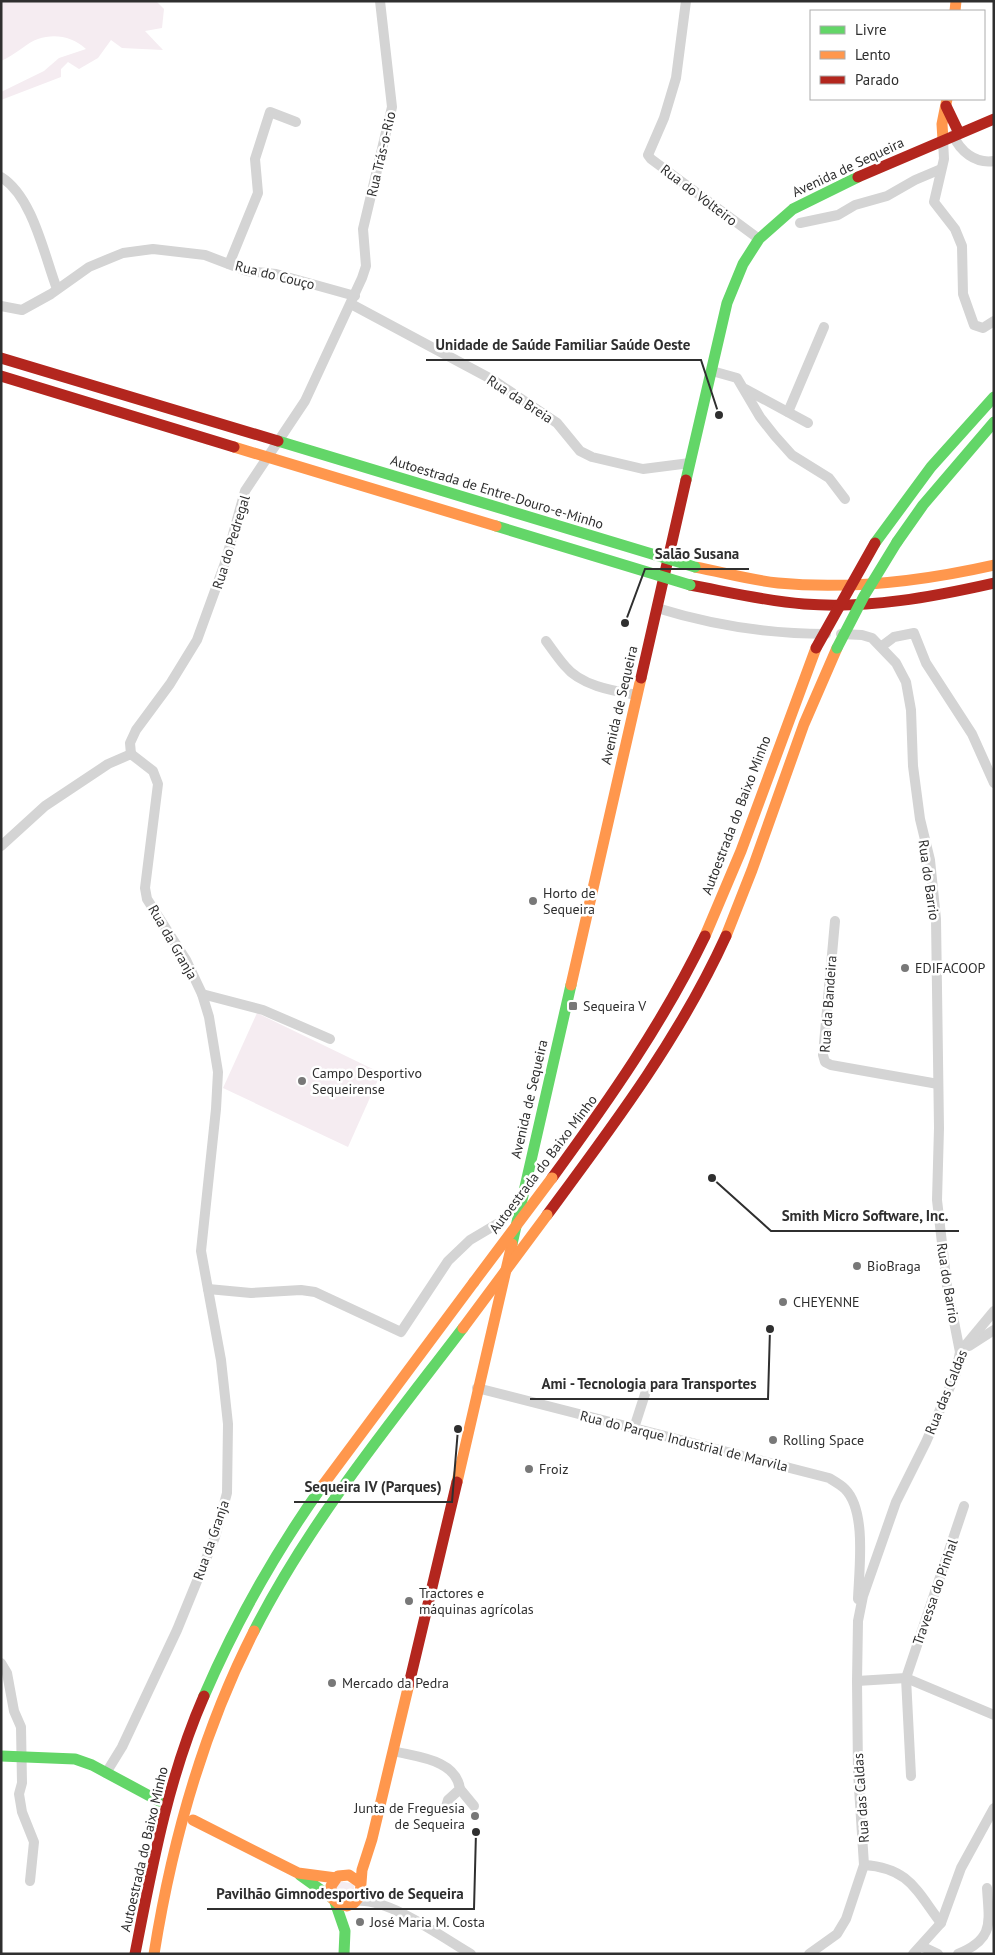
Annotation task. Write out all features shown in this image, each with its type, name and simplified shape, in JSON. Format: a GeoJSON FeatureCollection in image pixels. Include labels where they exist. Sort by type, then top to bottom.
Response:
{"type":"FeatureCollection","features":[{"type":"Feature","properties":{"kind":"main road"},"geometry":{"type":"LineString","coordinates":[[946,103],[942,124],[952,136]]}},
{"type":"Feature","properties":{"kind":"main road"},"geometry":{"type":"LineString","coordinates":[[946,103],[952,136]]}},
{"type":"Feature","properties":{"kind":"main road","name":"Avenida de Sequeira"},"geometry":{"type":"LineString","coordinates":[[358,1895],[365,1855],[372,1839],[477,1388],[506,1273],[727,303],[736,278],[759,240],[793,209],[815,196],[994,119]]}},
{"type":"Feature","properties":{"kind":"main road","name":"Autoestrada de Entre-Douro-e-Minho"},"geometry":{"type":"LineString","coordinates":[[1,358],[695,567],[776,583],[832,586],[891,584],[947,576],[994,565]]}},
{"type":"Feature","properties":{"kind":"main road"},"geometry":{"type":"LineString","coordinates":[[1,376],[690,585],[778,601],[881,604],[947,594],[994,583]]}},
{"type":"Feature","properties":{"kind":"main road","name":"Autoestrada do Baixo Minho"},"geometry":{"type":"LineString","coordinates":[[135,1954],[160,1834],[180,1762],[196,1716],[223,1652],[265,1575],[313,1500],[625,1079],[658,1027],[690,969],[730,877],[816,648],[875,543],[907,496],[966,424],[994,397]]}},
{"type":"Feature","properties":{"kind":"main road"},"geometry":{"type":"LineString","coordinates":[[154,1954],[177,1839],[197,1766],[213,1720],[239,1660],[282,1581],[328,1509],[639,1090],[680,1025],[717,955],[754,865],[804,723],[837,648],[864,596],[897,542],[923,505],[994,422]]}},
{"type":"Feature","properties":{"kind":"main road"},"geometry":{"type":"LineString","coordinates":[[1,1756],[75,1759],[106,1773],[159,1802]]}},
{"type":"Feature","properties":{"kind":"main road"},"geometry":{"type":"LineString","coordinates":[[193,1820],[298,1873],[344,1906],[358,1895]]}},
{"type":"Feature","properties":{"kind":"main road"},"geometry":{"type":"LineString","coordinates":[[345,1931],[330,1889],[340,1876],[365,1855]]}},
{"type":"Feature","properties":{"kind":"main road"},"geometry":{"type":"LineString","coordinates":[[298,1873],[354,1877],[358,1895],[345,1931],[344,1954]]}},
{"type":"Feature","properties":{"kind":"street","name":"Rua Trás-o-Rio"},"geometry":{"type":"LineString","coordinates":[[353,300],[366,266],[363,229],[392,107],[380,1]]}},
{"type":"Feature","properties":{"kind":"street","name":"Rua do Volteiro"},"geometry":{"type":"LineString","coordinates":[[686,1],[676,78],[664,118],[648,155],[759,240]]}},
{"type":"Feature","properties":{"kind":"street"},"geometry":{"type":"LineString","coordinates":[[229,264],[258,193],[255,159],[270,112],[296,122]]}},
{"type":"Feature","properties":{"kind":"street"},"geometry":{"type":"LineString","coordinates":[[952,136],[975,159],[994,161]]}},
{"type":"Feature","properties":{"kind":"street"},"geometry":{"type":"LineString","coordinates":[[952,136],[941,169],[934,202],[955,229],[962,246],[963,294],[974,326],[983,328],[994,321]]}},
{"type":"Feature","properties":{"kind":"street"},"geometry":{"type":"LineString","coordinates":[[800,223],[838,215],[855,205],[887,196],[915,180],[941,169]]}},
{"type":"Feature","properties":{"kind":"street"},"geometry":{"type":"LineString","coordinates":[[1,177],[10,182],[27,206],[57,290]]}},
{"type":"Feature","properties":{"kind":"street","name":"Rua do Couço"},"geometry":{"type":"LineString","coordinates":[[1,306],[22,310],[57,290],[89,268],[123,253],[153,249],[205,255],[248,271],[276,274],[353,300]]}},
{"type":"Feature","properties":{"kind":"street","name":"Rua da Breia"},"geometry":{"type":"LineString","coordinates":[[353,300],[493,380],[557,423],[580,451],[592,457],[643,469],[690,463]]}},
{"type":"Feature","properties":{"kind":"street","name":"Rua do Pedregal"},"geometry":{"type":"LineString","coordinates":[[131,754],[130,743],[136,730],[184,663],[197,640],[225,563],[245,492],[306,401],[353,300]]}},
{"type":"Feature","properties":{"kind":"street"},"geometry":{"type":"LineString","coordinates":[[788,412],[824,327]]}},
{"type":"Feature","properties":{"kind":"street"},"geometry":{"type":"LineString","coordinates":[[712,371],[737,378],[760,417],[786,449],[792,455],[829,478],[846,499]]}},
{"type":"Feature","properties":{"kind":"street"},"geometry":{"type":"LineString","coordinates":[[745,389],[808,423]]}},
{"type":"Feature","properties":{"kind":"street","name":"Rua do Barrio"},"geometry":{"type":"LineString","coordinates":[[657,608],[722,625],[793,634],[862,635],[872,638],[882,646],[896,663],[906,682],[911,710],[913,766],[920,819],[930,860],[936,919],[938,1084],[936,1200],[946,1286],[960,1352]]}},
{"type":"Feature","properties":{"kind":"street"},"geometry":{"type":"LineString","coordinates":[[882,646],[894,637],[914,633],[926,663],[972,734],[994,783]]}},
{"type":"Feature","properties":{"kind":"street"},"geometry":{"type":"LineString","coordinates":[[546,640],[573,674],[607,689],[637,696]]}},
{"type":"Feature","properties":{"kind":"street"},"geometry":{"type":"LineString","coordinates":[[1,846],[44,806],[108,764],[131,754]]}},
{"type":"Feature","properties":{"kind":"street","name":"Rua da Granja"},"geometry":{"type":"LineString","coordinates":[[106,1773],[122,1747],[177,1630],[215,1537],[227,1493],[228,1424],[221,1360],[201,1250],[216,1109],[218,1072],[209,1017],[202,994],[186,960],[147,898],[145,888],[158,784],[153,771],[131,754]]}},
{"type":"Feature","properties":{"kind":"street","name":"Rua da Bandeira"},"geometry":{"type":"LineString","coordinates":[[835,921],[823,1055],[825,1062],[831,1065],[938,1084]]}},
{"type":"Feature","properties":{"kind":"street"},"geometry":{"type":"LineString","coordinates":[[202,994],[263,1010],[330,1039]]}},
{"type":"Feature","properties":{"kind":"street"},"geometry":{"type":"LineString","coordinates":[[208,1289],[251,1293],[301,1290],[315,1292],[396,1332],[401,1332],[448,1261],[470,1240],[497,1224]]}},
{"type":"Feature","properties":{"kind":"street","name":"Rua das Caldas"},"geometry":{"type":"LineString","coordinates":[[858,1622],[872,1567],[896,1502],[926,1442],[956,1373],[960,1352],[994,1311]]}},
{"type":"Feature","properties":{"kind":"street"},"geometry":{"type":"LineString","coordinates":[[960,1352],[994,1330]]}},
{"type":"Feature","properties":{"kind":"street","name":"Rua do Parque Industrial de Marvila"},"geometry":{"type":"LineString","coordinates":[[477,1388],[829,1478],[846,1490],[856,1506],[859,1530]]}},
{"type":"Feature","properties":{"kind":"street"},"geometry":{"type":"LineString","coordinates":[[634,1428],[646,1391]]}},
{"type":"Feature","properties":{"kind":"street","name":"Travessa do Pinhal"},"geometry":{"type":"LineString","coordinates":[[906,1678],[964,1506]]}},
{"type":"Feature","properties":{"kind":"street","name":"Rua das Caldas"},"geometry":{"type":"LineString","coordinates":[[809,1954],[837,1934],[846,1919],[864,1865],[858,1772],[859,1530]]}},
{"type":"Feature","properties":{"kind":"street"},"geometry":{"type":"LineString","coordinates":[[859,1562],[872,1567],[866,1575],[859,1573]]}},
{"type":"Feature","properties":{"kind":"street"},"geometry":{"type":"LineString","coordinates":[[1,1663],[7,1673],[14,1711],[21,1727],[22,1783],[19,1794],[22,1812],[34,1842],[30,1882]]}},
{"type":"Feature","properties":{"kind":"street"},"geometry":{"type":"LineString","coordinates":[[906,1678],[911,1776]]}},
{"type":"Feature","properties":{"kind":"street"},"geometry":{"type":"LineString","coordinates":[[857,1681],[906,1678],[994,1715]]}},
{"type":"Feature","properties":{"kind":"street"},"geometry":{"type":"LineString","coordinates":[[393,1752],[438,1762],[455,1777],[460,1789],[474,1806]]}},
{"type":"Feature","properties":{"kind":"street"},"geometry":{"type":"LineString","coordinates":[[445,1810],[448,1800],[460,1789]]}},
{"type":"Feature","properties":{"kind":"street"},"geometry":{"type":"LineString","coordinates":[[917,1950],[941,1923],[962,1868],[994,1808]]}},
{"type":"Feature","properties":{"kind":"street"},"geometry":{"type":"LineString","coordinates":[[864,1865],[885,1866],[906,1877],[941,1923]]}},
{"type":"Feature","properties":{"kind":"street"},"geometry":{"type":"LineString","coordinates":[[958,1954],[982,1940],[988,1931],[991,1920],[987,1888]]}},
{"type":"Feature","properties":{"kind":"street"},"geometry":{"type":"LineString","coordinates":[[358,1895],[418,1921],[438,1936],[471,1954]]}},
{"type":"Feature","properties":{"kind":"street"},"geometry":{"type":"LineString","coordinates":[[917,1950],[938,1954]]}},
{"type":"Feature","properties":{"kind":"shaded area"},"geometry":{"type":"Polygon","coordinates":[[[1,1],[156,1],[164,9],[162,28],[145,31],[163,50],[122,48],[111,40],[98,58],[79,69],[68,62],[61,69],[61,77],[1,100],[1,92],[44,71],[59,58],[86,49],[70,39],[51,36],[34,41],[1,61],[1,1]]]}},
{"type":"Feature","properties":{"kind":"shaded area","name":"Campo Desportivo Sequeirense"},"geometry":{"type":"Polygon","coordinates":[[[257,1013],[381,1073],[348,1147],[223,1088],[257,1013]]]}},
{"type":"Feature","properties":{"kind":"shaded area"},"geometry":{"type":"Polygon","coordinates":[[[339,1881],[355,1884],[352,1897],[342,1899],[335,1888],[339,1881]]]}},
{"type":"Feature","properties":{"kind":"traffic: fast"},"geometry":{"type":"LineString","coordinates":[[686,480],[727,303],[743,264],[759,239],[793,209],[858,177]]}},
{"type":"Feature","properties":{"kind":"traffic: fast"},"geometry":{"type":"LineString","coordinates":[[875,543],[931,467],[994,397]]}},
{"type":"Feature","properties":{"kind":"traffic: fast"},"geometry":{"type":"LineString","coordinates":[[897,542],[923,505],[994,422]]}},
{"type":"Feature","properties":{"kind":"traffic: fast"},"geometry":{"type":"LineString","coordinates":[[278,441],[695,567]]}},
{"type":"Feature","properties":{"kind":"traffic: fast"},"geometry":{"type":"LineString","coordinates":[[496,526],[690,585]]}},
{"type":"Feature","properties":{"kind":"traffic: fast"},"geometry":{"type":"LineString","coordinates":[[837,648],[864,596],[897,542]]}},
{"type":"Feature","properties":{"kind":"traffic: fast"},"geometry":{"type":"LineString","coordinates":[[512,1244],[571,985]]}},
{"type":"Feature","properties":{"kind":"traffic: fast"},"geometry":{"type":"LineString","coordinates":[[254,1631],[276,1590],[325,1512],[379,1437],[463,1328]]}},
{"type":"Feature","properties":{"kind":"traffic: fast"},"geometry":{"type":"LineString","coordinates":[[204,1696],[243,1614],[289,1535],[323,1485]]}},
{"type":"Feature","properties":{"kind":"traffic: fast"},"geometry":{"type":"LineString","coordinates":[[1,1756],[75,1759],[92,1765],[159,1801]]}},
{"type":"Feature","properties":{"kind":"traffic: fast"},"geometry":{"type":"LineString","coordinates":[[300,1875],[332,1898]]}},
{"type":"Feature","properties":{"kind":"traffic: fast"},"geometry":{"type":"LineString","coordinates":[[335,1902],[345,1931],[344,1954]]}},
{"type":"Feature","properties":{"kind":"traffic: slow"},"geometry":{"type":"LineString","coordinates":[[955,10],[956,1]]}},
{"type":"Feature","properties":{"kind":"traffic: slow"},"geometry":{"type":"LineString","coordinates":[[943,140],[942,124],[947,100]]}},
{"type":"Feature","properties":{"kind":"traffic: slow"},"geometry":{"type":"LineString","coordinates":[[234,447],[496,526]]}},
{"type":"Feature","properties":{"kind":"traffic: slow"},"geometry":{"type":"LineString","coordinates":[[695,567],[768,582],[805,585],[859,585],[913,580],[994,565]]}},
{"type":"Feature","properties":{"kind":"traffic: slow"},"geometry":{"type":"LineString","coordinates":[[705,936],[741,851],[816,648]]}},
{"type":"Feature","properties":{"kind":"traffic: slow"},"geometry":{"type":"LineString","coordinates":[[726,936],[752,870],[804,724],[837,648]]}},
{"type":"Feature","properties":{"kind":"traffic: slow"},"geometry":{"type":"LineString","coordinates":[[571,985],[641,678]]}},
{"type":"Feature","properties":{"kind":"traffic: slow"},"geometry":{"type":"LineString","coordinates":[[474,1282],[552,1178]]}},
{"type":"Feature","properties":{"kind":"traffic: slow"},"geometry":{"type":"LineString","coordinates":[[463,1328],[547,1215]]}},
{"type":"Feature","properties":{"kind":"traffic: slow"},"geometry":{"type":"LineString","coordinates":[[457,1482],[512,1244]]}},
{"type":"Feature","properties":{"kind":"traffic: slow"},"geometry":{"type":"LineString","coordinates":[[323,1485],[474,1282]]}},
{"type":"Feature","properties":{"kind":"traffic: slow"},"geometry":{"type":"LineString","coordinates":[[154,1954],[170,1870],[191,1788],[219,1709],[254,1631]]}},
{"type":"Feature","properties":{"kind":"traffic: slow"},"geometry":{"type":"LineString","coordinates":[[359,1882],[349,1875],[338,1876],[331,1886],[332,1898],[339,1904],[347,1906],[354,1903],[360,1896],[362,1870],[372,1839],[409,1684]]}},
{"type":"Feature","properties":{"kind":"traffic: slow"},"geometry":{"type":"LineString","coordinates":[[193,1820],[298,1873],[336,1878]]}},
{"type":"Feature","properties":{"kind":"traffic: jam"},"geometry":{"type":"LineString","coordinates":[[946,106],[959,133]]}},
{"type":"Feature","properties":{"kind":"traffic: jam"},"geometry":{"type":"LineString","coordinates":[[858,177],[994,119]]}},
{"type":"Feature","properties":{"kind":"traffic: jam"},"geometry":{"type":"LineString","coordinates":[[1,358],[278,441]]}},
{"type":"Feature","properties":{"kind":"traffic: jam"},"geometry":{"type":"LineString","coordinates":[[1,376],[234,447]]}},
{"type":"Feature","properties":{"kind":"traffic: jam"},"geometry":{"type":"LineString","coordinates":[[641,678],[686,480]]}},
{"type":"Feature","properties":{"kind":"traffic: jam"},"geometry":{"type":"LineString","coordinates":[[816,648],[875,543]]}},
{"type":"Feature","properties":{"kind":"traffic: jam"},"geometry":{"type":"LineString","coordinates":[[690,585],[775,601],[852,605],[900,601],[994,583]]}},
{"type":"Feature","properties":{"kind":"traffic: jam"},"geometry":{"type":"LineString","coordinates":[[552,1178],[594,1120],[653,1030],[705,936]]}},
{"type":"Feature","properties":{"kind":"traffic: jam"},"geometry":{"type":"LineString","coordinates":[[547,1215],[621,1114],[667,1045],[688,1010],[726,936]]}},
{"type":"Feature","properties":{"kind":"traffic: jam"},"geometry":{"type":"LineString","coordinates":[[409,1684],[457,1482]]}},
{"type":"Feature","properties":{"kind":"traffic: jam"},"geometry":{"type":"LineString","coordinates":[[135,1954],[162,1823],[180,1759],[204,1696]]}},
{"type":"Feature","properties":{"kind":"place","name":"Unidade de Saúde Familiar Saúde Oeste"},"geometry":{"type":"Point","coordinates":[719,415]}},
{"type":"Feature","properties":{"kind":"place","name":"Salão Susana"},"geometry":{"type":"Point","coordinates":[625,623]}},
{"type":"Feature","properties":{"kind":"place","name":"Horto de Sequeira"},"geometry":{"type":"Point","coordinates":[533,901]}},
{"type":"Feature","properties":{"kind":"place","name":"EDIFACOOP"},"geometry":{"type":"Point","coordinates":[905,968]}},
{"type":"Feature","properties":{"kind":"place","name":"Sequeira V"},"geometry":{"type":"Point","coordinates":[573,1006]}},
{"type":"Feature","properties":{"kind":"place","name":"Campo Desportivo Sequeirense"},"geometry":{"type":"Point","coordinates":[302,1081]}},
{"type":"Feature","properties":{"kind":"place","name":"Smith Micro Software, Inc."},"geometry":{"type":"Point","coordinates":[712,1178]}},
{"type":"Feature","properties":{"kind":"place","name":"BioBraga"},"geometry":{"type":"Point","coordinates":[857,1266]}},
{"type":"Feature","properties":{"kind":"place","name":"CHEYENNE"},"geometry":{"type":"Point","coordinates":[783,1302]}},
{"type":"Feature","properties":{"kind":"place","name":"Ami - Tecnologia para Transportes"},"geometry":{"type":"Point","coordinates":[770,1329]}},
{"type":"Feature","properties":{"kind":"place","name":"Sequeira IV (Parques)"},"geometry":{"type":"Point","coordinates":[458,1429]}},
{"type":"Feature","properties":{"kind":"place","name":"Rolling Space"},"geometry":{"type":"Point","coordinates":[773,1440]}},
{"type":"Feature","properties":{"kind":"place","name":"Froiz"},"geometry":{"type":"Point","coordinates":[529,1469]}},
{"type":"Feature","properties":{"kind":"place","name":"Tractores e máquinas agrícolas"},"geometry":{"type":"Point","coordinates":[409,1601]}},
{"type":"Feature","properties":{"kind":"place","name":"Mercado da Pedra"},"geometry":{"type":"Point","coordinates":[332,1683]}},
{"type":"Feature","properties":{"kind":"place","name":"Junta de Freguesia de Sequeira"},"geometry":{"type":"Point","coordinates":[475,1816]}},
{"type":"Feature","properties":{"kind":"place","name":"Pavilhão Gimnodesportivo de Sequeira"},"geometry":{"type":"Point","coordinates":[476,1832]}},
{"type":"Feature","properties":{"kind":"place","name":"José Maria M. Costa"},"geometry":{"type":"Point","coordinates":[360,1922]}}]}
